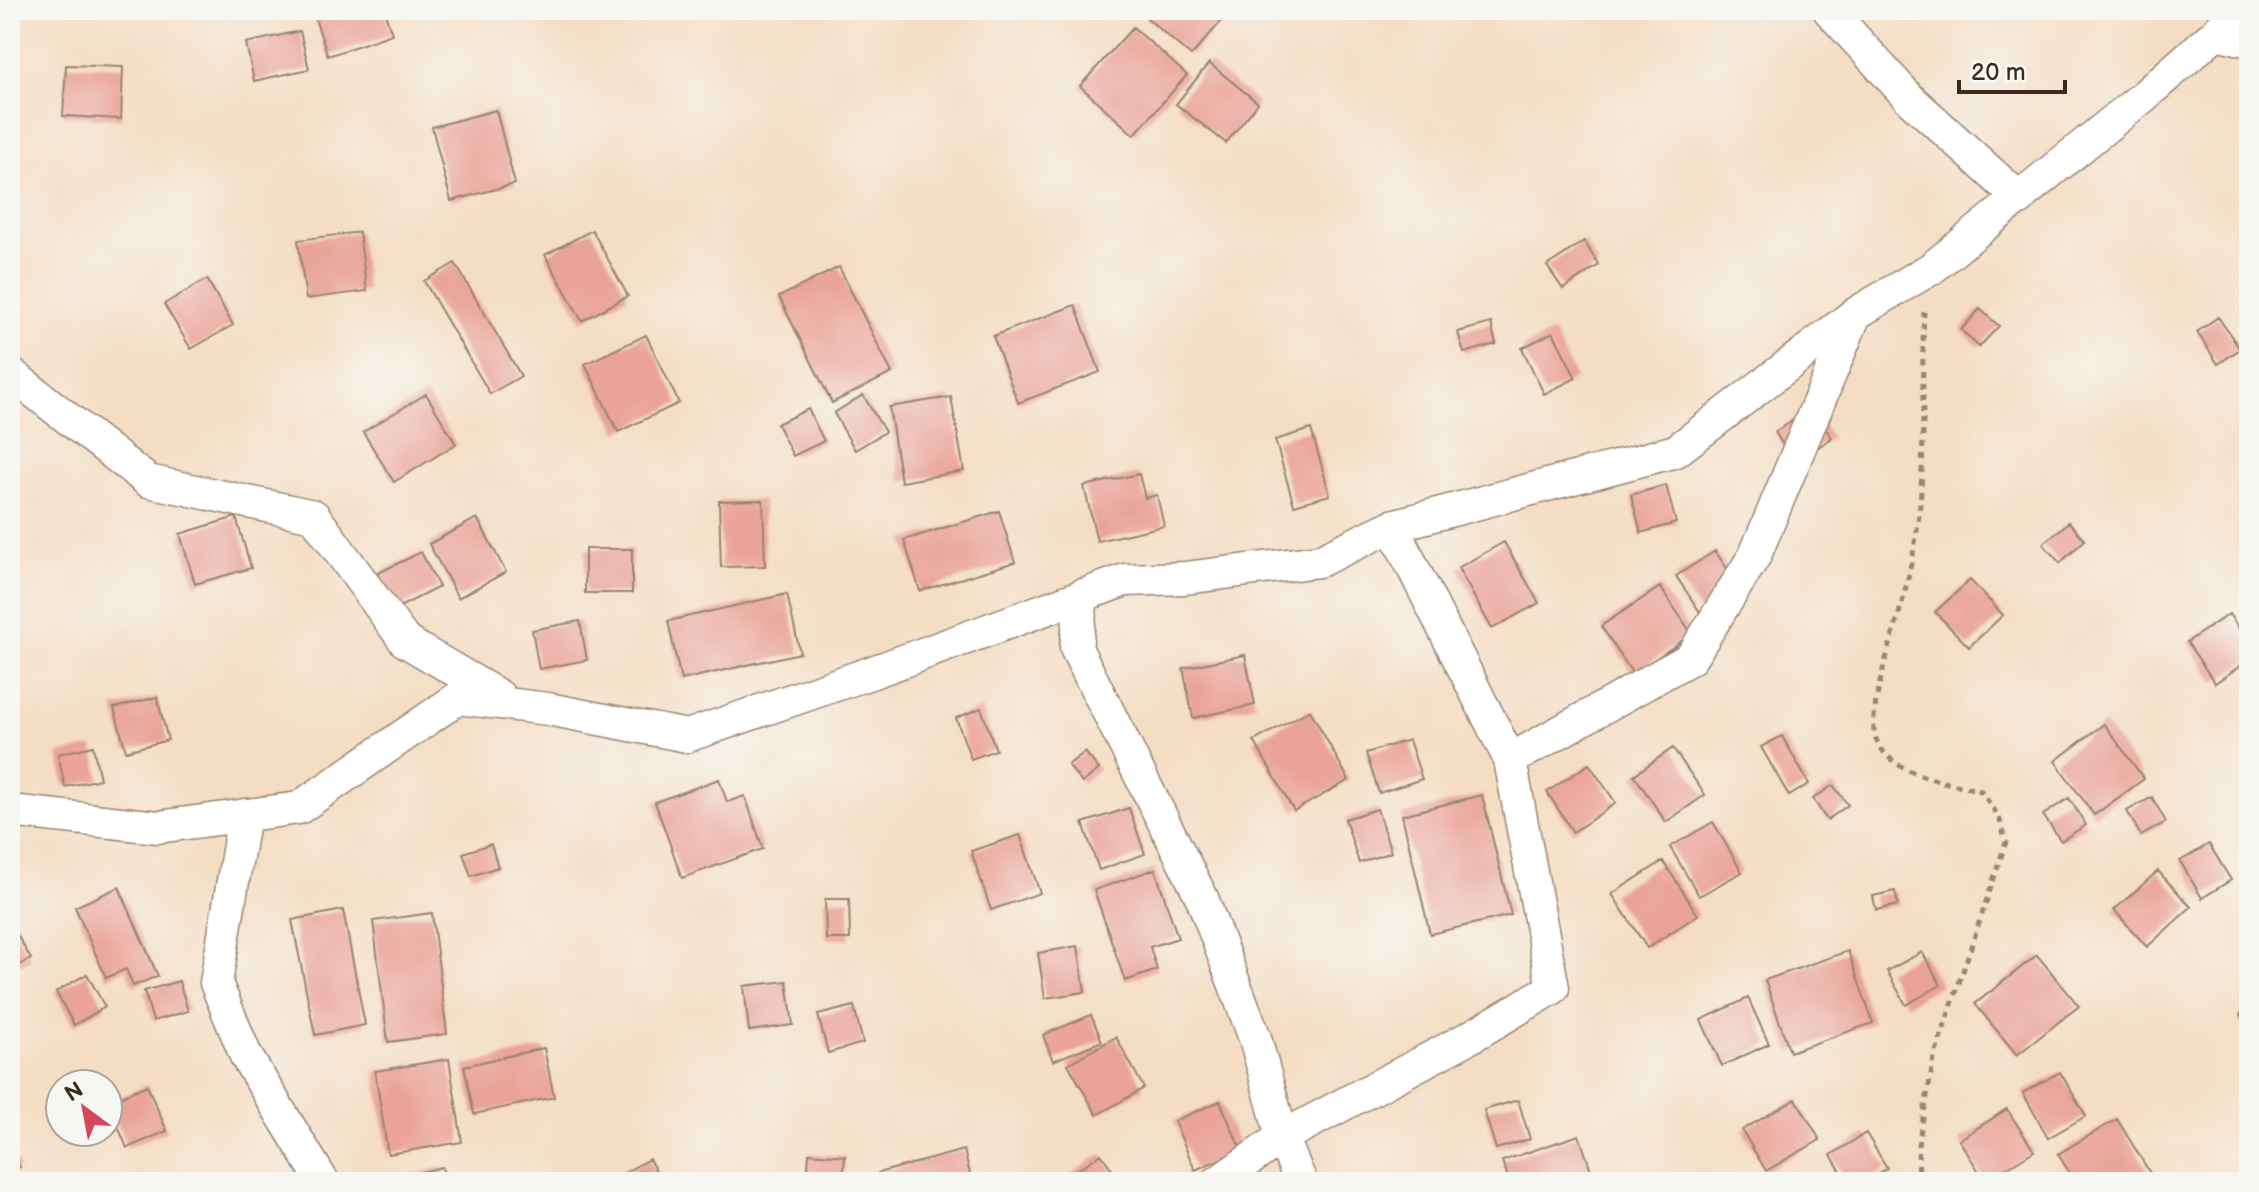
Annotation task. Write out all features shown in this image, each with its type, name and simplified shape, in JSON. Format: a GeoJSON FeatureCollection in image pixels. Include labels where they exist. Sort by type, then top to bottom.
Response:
{"type":"FeatureCollection","features":[{"type":"Feature","properties":{"kind":"street"},"geometry":{"type":"LineString","coordinates":[[1829,10],[1909,98],[2020,199]]}},
{"type":"Feature","properties":{"kind":"street"},"geometry":{"type":"LineString","coordinates":[[10,811],[158,827],[299,808],[458,698],[548,709],[687,736],[1125,580],[1185,578],[1319,561],[1392,526],[1676,451],[1855,314],[1932,268],[2020,199],[2226,22],[2249,41]]}},
{"type":"Feature","properties":{"kind":"street"},"geometry":{"type":"LineString","coordinates":[[1510,760],[1691,658],[1755,555],[1855,314]]}},
{"type":"Feature","properties":{"kind":"street"},"geometry":{"type":"LineString","coordinates":[[10,373],[148,481],[314,516],[405,641],[513,704]]}},
{"type":"Feature","properties":{"kind":"street"},"geometry":{"type":"LineString","coordinates":[[1218,1182],[1282,1137],[1472,1036],[1553,988],[1510,760],[1392,526]]}},
{"type":"Feature","properties":{"kind":"street"},"geometry":{"type":"LineString","coordinates":[[1082,595],[1076,648],[1202,898],[1255,1038],[1282,1137],[1301,1182]]}},
{"type":"Feature","properties":{"kind":"street"},"geometry":{"type":"LineString","coordinates":[[244,815],[216,983],[246,1056],[323,1182]]}},
{"type":"Feature","properties":{"kind":"path"},"geometry":{"type":"LineString","coordinates":[[1919,1182],[1918,1145],[1934,1058],[2006,842],[1999,817],[1981,791],[1912,772],[1888,757],[1874,737],[1874,709],[1912,564],[1919,504],[1925,294],[1932,268]]}},
{"type":"Feature","properties":{"kind":"building"},"geometry":{"type":"Polygon","coordinates":[[[312,10],[384,10],[392,34],[328,56],[312,10]]]}},
{"type":"Feature","properties":{"kind":"building"},"geometry":{"type":"Polygon","coordinates":[[[1153,10],[1231,10],[1191,56],[1147,18],[1153,10]]]}},
{"type":"Feature","properties":{"kind":"building"},"geometry":{"type":"Polygon","coordinates":[[[1133,27],[1187,75],[1134,135],[1080,86],[1133,27]]]}},
{"type":"Feature","properties":{"kind":"building"},"geometry":{"type":"Polygon","coordinates":[[[300,31],[309,69],[254,81],[246,43],[300,31]]]}},
{"type":"Feature","properties":{"kind":"building"},"geometry":{"type":"Polygon","coordinates":[[[1209,63],[1258,103],[1226,143],[1176,104],[1209,63]]]}},
{"type":"Feature","properties":{"kind":"building"},"geometry":{"type":"Polygon","coordinates":[[[66,65],[123,67],[121,119],[63,116],[66,65]]]}},
{"type":"Feature","properties":{"kind":"building"},"geometry":{"type":"Polygon","coordinates":[[[496,110],[515,184],[451,201],[432,127],[496,110]]]}},
{"type":"Feature","properties":{"kind":"building"},"geometry":{"type":"Polygon","coordinates":[[[592,230],[628,296],[582,321],[545,255],[592,230]]]}},
{"type":"Feature","properties":{"kind":"building"},"geometry":{"type":"Polygon","coordinates":[[[359,232],[367,291],[306,299],[298,240],[359,232]]]}},
{"type":"Feature","properties":{"kind":"building"},"geometry":{"type":"Polygon","coordinates":[[[1584,241],[1599,265],[1563,289],[1547,266],[1584,241]]]}},
{"type":"Feature","properties":{"kind":"building"},"geometry":{"type":"Polygon","coordinates":[[[455,263],[521,376],[490,394],[424,281],[455,263]]]}},
{"type":"Feature","properties":{"kind":"building"},"geometry":{"type":"Polygon","coordinates":[[[839,267],[892,373],[832,403],[779,297],[839,267]]]}},
{"type":"Feature","properties":{"kind":"building"},"geometry":{"type":"Polygon","coordinates":[[[207,279],[233,325],[191,349],[164,304],[207,279]]]}},
{"type":"Feature","properties":{"kind":"building"},"geometry":{"type":"Polygon","coordinates":[[[1075,305],[1100,372],[1018,403],[993,336],[1075,305]]]}},
{"type":"Feature","properties":{"kind":"building"},"geometry":{"type":"Polygon","coordinates":[[[1980,309],[1999,326],[1979,347],[1961,330],[1980,309]]]}},
{"type":"Feature","properties":{"kind":"building"},"geometry":{"type":"Polygon","coordinates":[[[2218,317],[2240,349],[2218,364],[2197,332],[2218,317]]]}},
{"type":"Feature","properties":{"kind":"building"},"geometry":{"type":"Polygon","coordinates":[[[1491,323],[1496,344],[1464,353],[1458,332],[1491,323]]]}},
{"type":"Feature","properties":{"kind":"building"},"geometry":{"type":"Polygon","coordinates":[[[1553,332],[1576,378],[1544,394],[1522,348],[1553,332]]]}},
{"type":"Feature","properties":{"kind":"building"},"geometry":{"type":"Polygon","coordinates":[[[646,335],[679,403],[618,432],[585,364],[646,335]]]}},
{"type":"Feature","properties":{"kind":"building"},"geometry":{"type":"Polygon","coordinates":[[[426,394],[456,444],[394,482],[363,432],[426,394]]]}},
{"type":"Feature","properties":{"kind":"building"},"geometry":{"type":"Polygon","coordinates":[[[863,395],[885,432],[855,450],[834,413],[863,395]]]}},
{"type":"Feature","properties":{"kind":"building"},"geometry":{"type":"Polygon","coordinates":[[[951,397],[964,471],[901,482],[889,407],[951,397]]]}},
{"type":"Feature","properties":{"kind":"building"},"geometry":{"type":"Polygon","coordinates":[[[1812,408],[1832,438],[1794,463],[1775,432],[1812,408]]]}},
{"type":"Feature","properties":{"kind":"building"},"geometry":{"type":"Polygon","coordinates":[[[10,409],[17,457],[10,458],[10,409]]]}},
{"type":"Feature","properties":{"kind":"building"},"geometry":{"type":"Polygon","coordinates":[[[808,409],[824,441],[793,456],[777,424],[808,409]]]}},
{"type":"Feature","properties":{"kind":"building"},"geometry":{"type":"Polygon","coordinates":[[[1311,429],[1330,495],[1294,505],[1275,440],[1311,429]]]}},
{"type":"Feature","properties":{"kind":"building"},"geometry":{"type":"Polygon","coordinates":[[[1139,474],[1145,498],[1157,495],[1164,526],[1097,541],[1084,486],[1139,474]]]}},
{"type":"Feature","properties":{"kind":"building"},"geometry":{"type":"Polygon","coordinates":[[[1666,485],[1676,523],[1641,533],[1631,495],[1666,485]]]}},
{"type":"Feature","properties":{"kind":"building"},"geometry":{"type":"Polygon","coordinates":[[[763,500],[765,566],[721,567],[719,501],[763,500]]]}},
{"type":"Feature","properties":{"kind":"building"},"geometry":{"type":"Polygon","coordinates":[[[999,511],[1015,562],[920,591],[904,540],[999,511]]]}},
{"type":"Feature","properties":{"kind":"building"},"geometry":{"type":"Polygon","coordinates":[[[236,517],[251,568],[195,584],[180,534],[236,517]]]}},
{"type":"Feature","properties":{"kind":"building"},"geometry":{"type":"Polygon","coordinates":[[[477,518],[506,572],[458,598],[429,544],[477,518]]]}},
{"type":"Feature","properties":{"kind":"building"},"geometry":{"type":"Polygon","coordinates":[[[2069,522],[2085,540],[2060,563],[2043,544],[2069,522]]]}},
{"type":"Feature","properties":{"kind":"building"},"geometry":{"type":"Polygon","coordinates":[[[1504,542],[1539,603],[1492,629],[1458,568],[1504,542]]]}},
{"type":"Feature","properties":{"kind":"building"},"geometry":{"type":"Polygon","coordinates":[[[585,549],[632,549],[632,593],[585,593],[585,549]]]}},
{"type":"Feature","properties":{"kind":"building"},"geometry":{"type":"Polygon","coordinates":[[[1715,551],[1741,589],[1702,615],[1676,576],[1715,551]]]}},
{"type":"Feature","properties":{"kind":"building"},"geometry":{"type":"Polygon","coordinates":[[[421,552],[439,587],[388,613],[370,577],[421,552]]]}},
{"type":"Feature","properties":{"kind":"building"},"geometry":{"type":"Polygon","coordinates":[[[1970,580],[2003,615],[1969,647],[1935,612],[1970,580]]]}},
{"type":"Feature","properties":{"kind":"building"},"geometry":{"type":"Polygon","coordinates":[[[1660,587],[1692,634],[1633,674],[1601,626],[1660,587]]]}},
{"type":"Feature","properties":{"kind":"building"},"geometry":{"type":"Polygon","coordinates":[[[787,594],[800,653],[681,680],[668,621],[787,594]]]}},
{"type":"Feature","properties":{"kind":"building"},"geometry":{"type":"Polygon","coordinates":[[[2229,614],[2249,644],[2249,660],[2215,683],[2187,642],[2229,614]]]}},
{"type":"Feature","properties":{"kind":"building"},"geometry":{"type":"Polygon","coordinates":[[[580,621],[587,660],[539,669],[532,630],[580,621]]]}},
{"type":"Feature","properties":{"kind":"building"},"geometry":{"type":"Polygon","coordinates":[[[1245,655],[1255,705],[1193,718],[1183,668],[1245,655]]]}},
{"type":"Feature","properties":{"kind":"building"},"geometry":{"type":"Polygon","coordinates":[[[157,697],[168,740],[126,751],[114,708],[157,697]]]}},
{"type":"Feature","properties":{"kind":"building"},"geometry":{"type":"Polygon","coordinates":[[[981,708],[996,750],[971,759],[956,718],[981,708]]]}},
{"type":"Feature","properties":{"kind":"building"},"geometry":{"type":"Polygon","coordinates":[[[1310,710],[1349,780],[1294,811],[1254,741],[1310,710]]]}},
{"type":"Feature","properties":{"kind":"building"},"geometry":{"type":"Polygon","coordinates":[[[2104,724],[2144,779],[2094,815],[2055,761],[2104,724]]]}},
{"type":"Feature","properties":{"kind":"building"},"geometry":{"type":"Polygon","coordinates":[[[1782,736],[1809,784],[1789,796],[1761,747],[1782,736]]]}},
{"type":"Feature","properties":{"kind":"building"},"geometry":{"type":"Polygon","coordinates":[[[1409,740],[1422,779],[1379,793],[1366,753],[1409,740]]]}},
{"type":"Feature","properties":{"kind":"building"},"geometry":{"type":"Polygon","coordinates":[[[93,746],[100,779],[65,787],[58,754],[93,746]]]}},
{"type":"Feature","properties":{"kind":"building"},"geometry":{"type":"Polygon","coordinates":[[[1673,748],[1705,795],[1666,822],[1634,775],[1673,748]]]}},
{"type":"Feature","properties":{"kind":"building"},"geometry":{"type":"Polygon","coordinates":[[[1085,752],[1099,769],[1082,783],[1068,765],[1085,752]]]}},
{"type":"Feature","properties":{"kind":"building"},"geometry":{"type":"Polygon","coordinates":[[[1589,764],[1616,803],[1573,832],[1547,792],[1589,764]]]}},
{"type":"Feature","properties":{"kind":"building"},"geometry":{"type":"Polygon","coordinates":[[[719,779],[727,802],[745,796],[763,849],[682,878],[655,802],[719,779]]]}},
{"type":"Feature","properties":{"kind":"building"},"geometry":{"type":"Polygon","coordinates":[[[1833,785],[1848,805],[1827,820],[1813,799],[1833,785]]]}},
{"type":"Feature","properties":{"kind":"building"},"geometry":{"type":"Polygon","coordinates":[[[1482,795],[1511,915],[1430,934],[1402,815],[1482,795]]]}},
{"type":"Feature","properties":{"kind":"building"},"geometry":{"type":"Polygon","coordinates":[[[2152,797],[2166,822],[2141,836],[2127,811],[2152,797]]]}},
{"type":"Feature","properties":{"kind":"building"},"geometry":{"type":"Polygon","coordinates":[[[2069,798],[2086,825],[2061,841],[2043,815],[2069,798]]]}},
{"type":"Feature","properties":{"kind":"building"},"geometry":{"type":"Polygon","coordinates":[[[1129,808],[1145,854],[1099,870],[1083,823],[1129,808]]]}},
{"type":"Feature","properties":{"kind":"building"},"geometry":{"type":"Polygon","coordinates":[[[1377,809],[1391,852],[1359,863],[1345,819],[1377,809]]]}},
{"type":"Feature","properties":{"kind":"building"},"geometry":{"type":"Polygon","coordinates":[[[1713,822],[1742,872],[1699,896],[1670,847],[1713,822]]]}},
{"type":"Feature","properties":{"kind":"building"},"geometry":{"type":"Polygon","coordinates":[[[1020,835],[1040,893],[991,910],[971,851],[1020,835]]]}},
{"type":"Feature","properties":{"kind":"building"},"geometry":{"type":"Polygon","coordinates":[[[491,844],[498,867],[471,876],[463,853],[491,844]]]}},
{"type":"Feature","properties":{"kind":"building"},"geometry":{"type":"Polygon","coordinates":[[[2209,844],[2231,880],[2202,898],[2180,861],[2209,844]]]}},
{"type":"Feature","properties":{"kind":"building"},"geometry":{"type":"Polygon","coordinates":[[[1663,861],[1698,915],[1647,948],[1612,894],[1663,861]]]}},
{"type":"Feature","properties":{"kind":"building"},"geometry":{"type":"Polygon","coordinates":[[[1155,869],[1178,938],[1150,947],[1157,970],[1125,981],[1094,890],[1155,869]]]}},
{"type":"Feature","properties":{"kind":"building"},"geometry":{"type":"Polygon","coordinates":[[[2158,871],[2191,907],[2147,947],[2114,910],[2158,871]]]}},
{"type":"Feature","properties":{"kind":"building"},"geometry":{"type":"Polygon","coordinates":[[[119,887],[158,976],[133,986],[126,969],[106,978],[75,907],[119,887]]]}},
{"type":"Feature","properties":{"kind":"building"},"geometry":{"type":"Polygon","coordinates":[[[1895,891],[1898,905],[1876,910],[1873,896],[1895,891]]]}},
{"type":"Feature","properties":{"kind":"building"},"geometry":{"type":"Polygon","coordinates":[[[825,899],[849,899],[850,939],[826,939],[825,899]]]}},
{"type":"Feature","properties":{"kind":"building"},"geometry":{"type":"Polygon","coordinates":[[[343,910],[365,1025],[315,1035],[292,920],[343,910]]]}},
{"type":"Feature","properties":{"kind":"building"},"geometry":{"type":"Polygon","coordinates":[[[432,913],[447,1034],[388,1042],[373,921],[432,913]]]}},
{"type":"Feature","properties":{"kind":"building"},"geometry":{"type":"Polygon","coordinates":[[[15,931],[31,959],[10,970],[10,934],[15,931]]]}},
{"type":"Feature","properties":{"kind":"building"},"geometry":{"type":"Polygon","coordinates":[[[1078,946],[1085,992],[1045,998],[1038,953],[1078,946]]]}},
{"type":"Feature","properties":{"kind":"building"},"geometry":{"type":"Polygon","coordinates":[[[1848,951],[1873,1023],[1790,1052],[1765,980],[1848,951]]]}},
{"type":"Feature","properties":{"kind":"building"},"geometry":{"type":"Polygon","coordinates":[[[1922,952],[1941,985],[1906,1005],[1887,971],[1922,952]]]}},
{"type":"Feature","properties":{"kind":"building"},"geometry":{"type":"Polygon","coordinates":[[[2037,955],[2079,1006],[2017,1055],[1975,1004],[2037,955]]]}},
{"type":"Feature","properties":{"kind":"building"},"geometry":{"type":"Polygon","coordinates":[[[87,974],[105,1007],[74,1025],[56,992],[87,974]]]}},
{"type":"Feature","properties":{"kind":"building"},"geometry":{"type":"Polygon","coordinates":[[[179,981],[188,1011],[153,1021],[144,991],[179,981]]]}},
{"type":"Feature","properties":{"kind":"building"},"geometry":{"type":"Polygon","coordinates":[[[787,981],[793,1025],[749,1031],[744,986],[787,981]]]}},
{"type":"Feature","properties":{"kind":"building"},"geometry":{"type":"Polygon","coordinates":[[[1748,998],[1769,1044],[1722,1066],[1701,1020],[1748,998]]]}},
{"type":"Feature","properties":{"kind":"building"},"geometry":{"type":"Polygon","coordinates":[[[854,1006],[863,1043],[828,1053],[818,1015],[854,1006]]]}},
{"type":"Feature","properties":{"kind":"building"},"geometry":{"type":"Polygon","coordinates":[[[2249,1007],[2249,1025],[2240,1015],[2249,1007]]]}},
{"type":"Feature","properties":{"kind":"building"},"geometry":{"type":"Polygon","coordinates":[[[1091,1015],[1102,1041],[1053,1061],[1043,1035],[1091,1015]]]}},
{"type":"Feature","properties":{"kind":"building"},"geometry":{"type":"Polygon","coordinates":[[[1116,1037],[1144,1088],[1097,1115],[1068,1064],[1116,1037]]]}},
{"type":"Feature","properties":{"kind":"building"},"geometry":{"type":"Polygon","coordinates":[[[544,1048],[554,1097],[474,1114],[464,1066],[544,1048]]]}},
{"type":"Feature","properties":{"kind":"building"},"geometry":{"type":"Polygon","coordinates":[[[449,1059],[462,1142],[388,1154],[375,1071],[449,1059]]]}},
{"type":"Feature","properties":{"kind":"building"},"geometry":{"type":"Polygon","coordinates":[[[2060,1072],[2086,1116],[2048,1138],[2023,1093],[2060,1072]]]}},
{"type":"Feature","properties":{"kind":"building"},"geometry":{"type":"Polygon","coordinates":[[[147,1085],[167,1131],[127,1148],[124,1141],[124,1095],[147,1085]]]}},
{"type":"Feature","properties":{"kind":"building"},"geometry":{"type":"Polygon","coordinates":[[[1796,1099],[1820,1140],[1766,1171],[1742,1130],[1796,1099]]]}},
{"type":"Feature","properties":{"kind":"building"},"geometry":{"type":"Polygon","coordinates":[[[1518,1100],[1530,1139],[1496,1149],[1484,1110],[1518,1100]]]}},
{"type":"Feature","properties":{"kind":"building"},"geometry":{"type":"Polygon","coordinates":[[[1220,1101],[1241,1150],[1195,1170],[1174,1121],[1220,1101]]]}},
{"type":"Feature","properties":{"kind":"building"},"geometry":{"type":"Polygon","coordinates":[[[2007,1109],[2034,1151],[1985,1181],[1959,1140],[2007,1109]]]}},
{"type":"Feature","properties":{"kind":"building"},"geometry":{"type":"Polygon","coordinates":[[[2117,1119],[2153,1178],[2147,1182],[2075,1182],[2058,1154],[2117,1119]]]}},
{"type":"Feature","properties":{"kind":"building"},"geometry":{"type":"Polygon","coordinates":[[[1866,1133],[1887,1168],[1865,1182],[1847,1182],[1831,1155],[1866,1133]]]}},
{"type":"Feature","properties":{"kind":"building"},"geometry":{"type":"Polygon","coordinates":[[[1579,1135],[1595,1182],[1510,1182],[1502,1161],[1579,1135]]]}},
{"type":"Feature","properties":{"kind":"building"},"geometry":{"type":"Polygon","coordinates":[[[10,1150],[20,1167],[10,1173],[10,1150]]]}},
{"type":"Feature","properties":{"kind":"building"},"geometry":{"type":"Polygon","coordinates":[[[964,1150],[972,1182],[880,1182],[878,1173],[964,1150]]]}},
{"type":"Feature","properties":{"kind":"building"},"geometry":{"type":"Polygon","coordinates":[[[809,1153],[845,1156],[843,1182],[807,1182],[809,1153]]]}},
{"type":"Feature","properties":{"kind":"building"},"geometry":{"type":"Polygon","coordinates":[[[1101,1154],[1121,1182],[1059,1182],[1101,1154]]]}},
{"type":"Feature","properties":{"kind":"building"},"geometry":{"type":"Polygon","coordinates":[[[649,1159],[662,1182],[608,1182],[649,1159]]]}},
{"type":"Feature","properties":{"kind":"building"},"geometry":{"type":"Polygon","coordinates":[[[442,1167],[446,1182],[382,1182],[382,1181],[442,1167]]]}}]}
